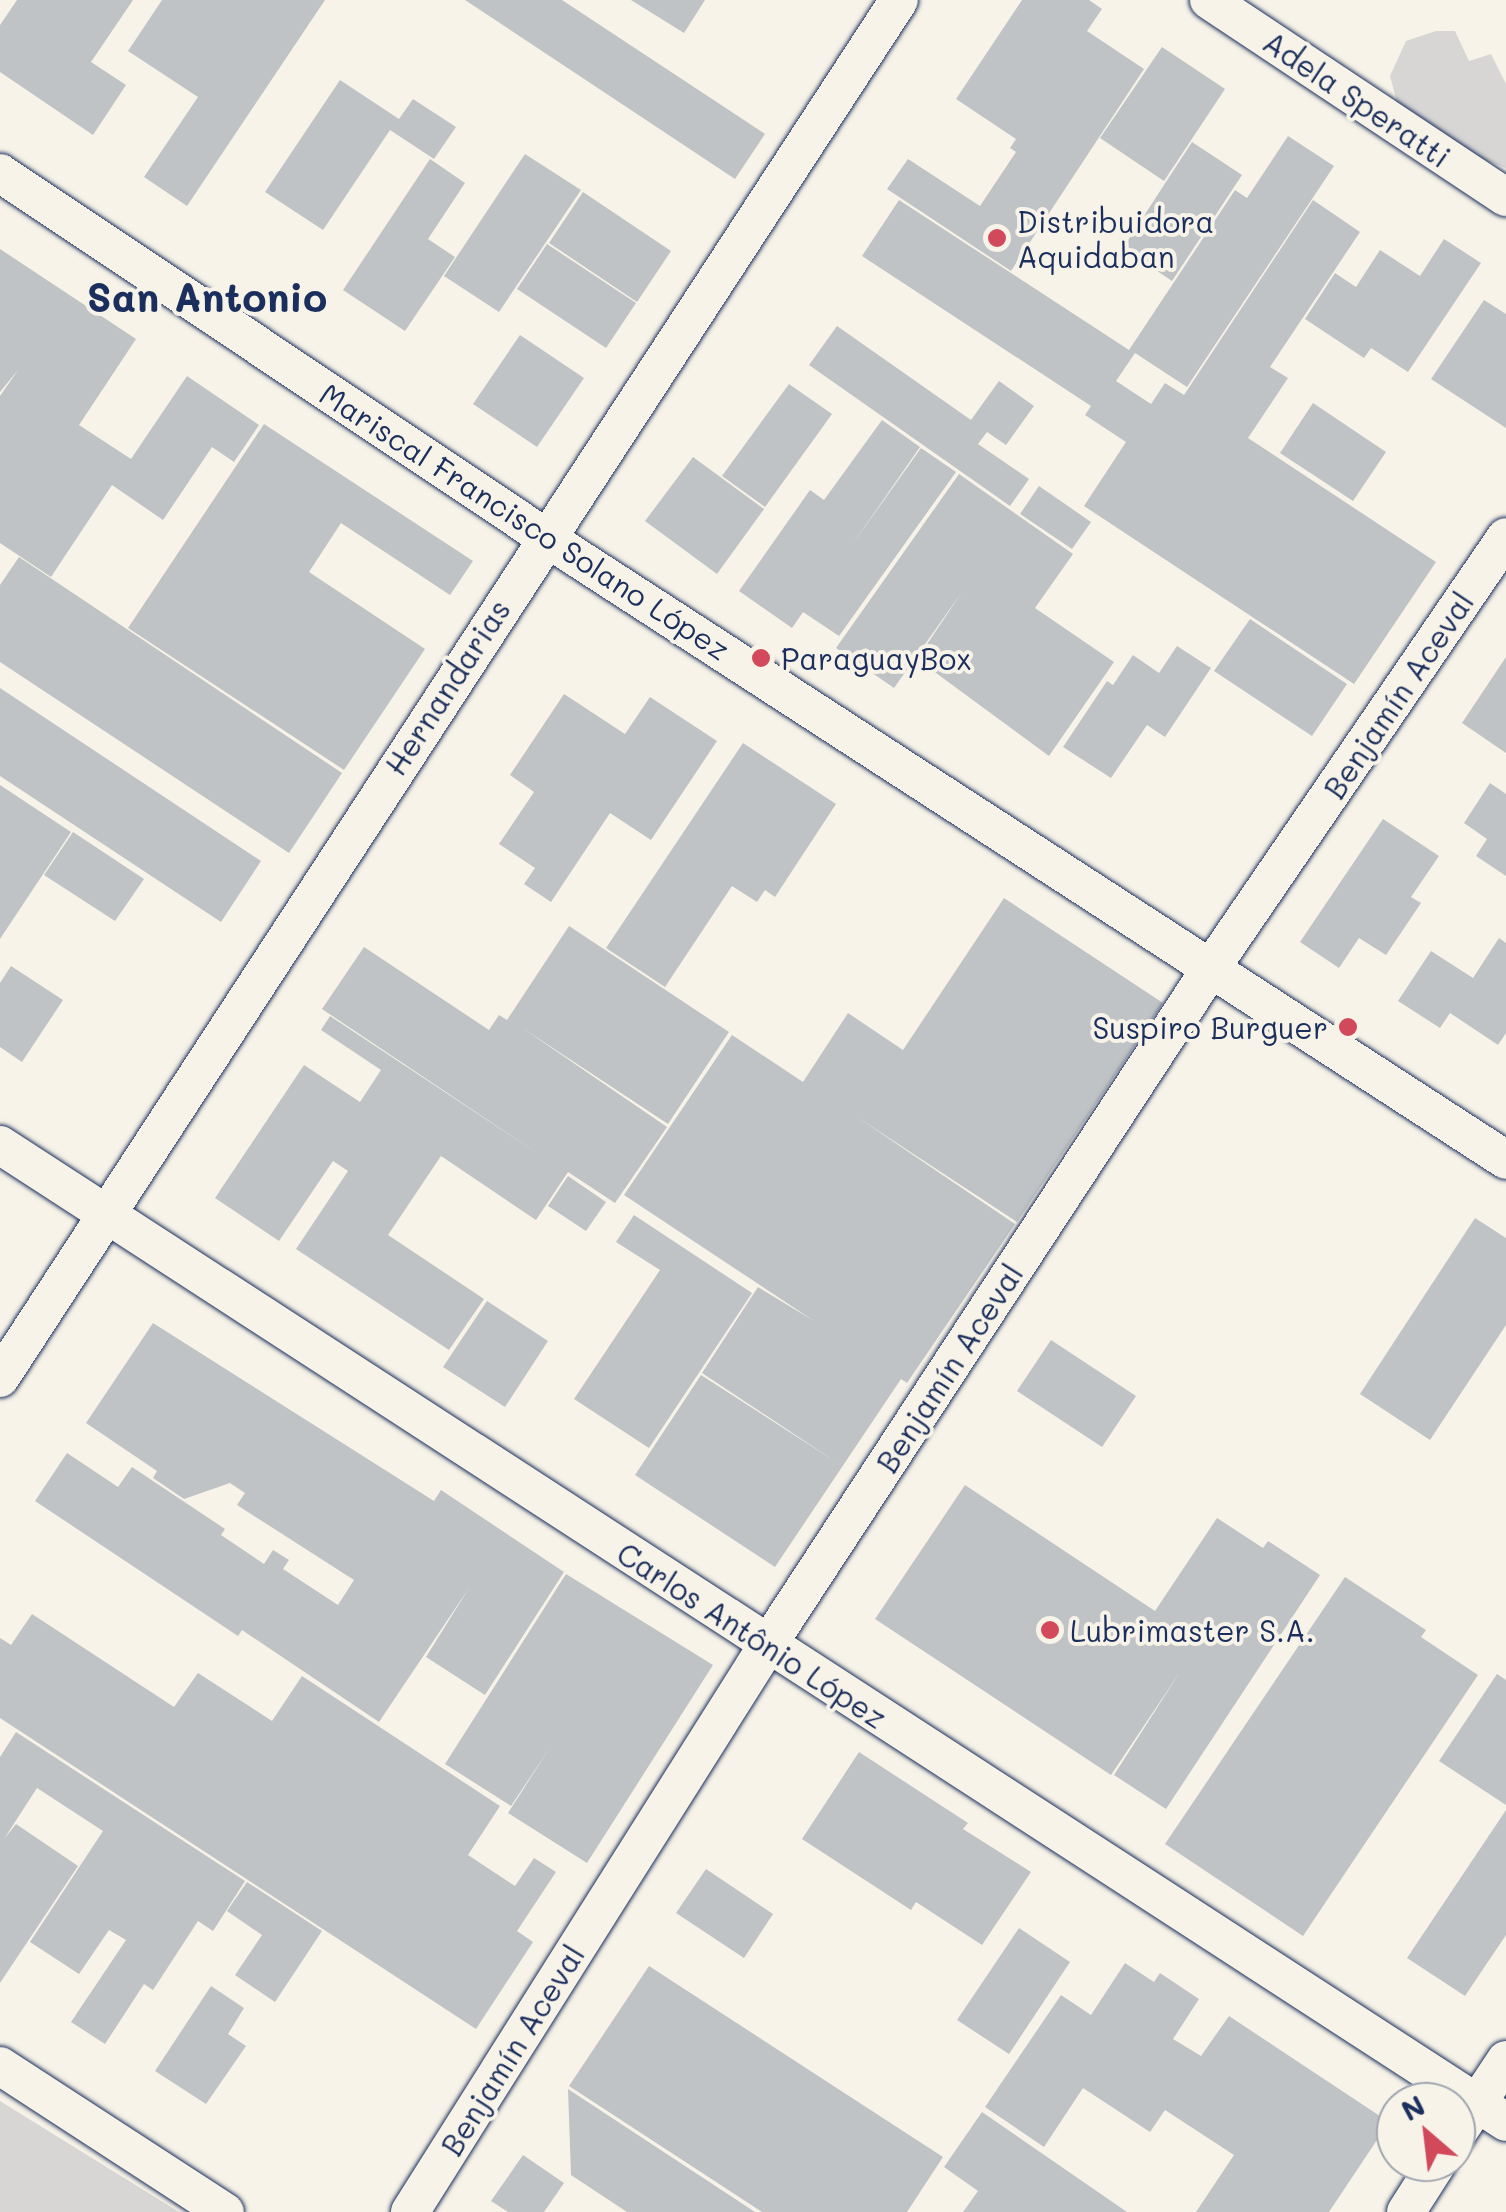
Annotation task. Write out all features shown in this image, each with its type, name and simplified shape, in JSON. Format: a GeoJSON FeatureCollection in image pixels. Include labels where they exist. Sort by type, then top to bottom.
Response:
{"type":"FeatureCollection","features":[{"type":"Feature","properties":{"kind":"street","name":"Hernandarias"},"geometry":{"type":"LineString","coordinates":[[0,1378],[545,537],[899,0]]}},
{"type":"Feature","properties":{"kind":"street","name":"Adela Speratti"},"geometry":{"type":"LineString","coordinates":[[1208,0],[1506,198]]}},
{"type":"Feature","properties":{"kind":"street","name":"Mariscal Francisco Solano López"},"geometry":{"type":"LineString","coordinates":[[0,172],[545,537],[1506,1160]]}},
{"type":"Feature","properties":{"kind":"street","name":"Benjamín Aceval"},"geometry":{"type":"LineString","coordinates":[[410,2212],[767,1646],[1211,968],[1506,537]]}},
{"type":"Feature","properties":{"kind":"street","name":"Carlos Antônio López"},"geometry":{"type":"LineString","coordinates":[[0,1145],[1491,2112]]}},
{"type":"Feature","properties":{"kind":"street"},"geometry":{"type":"LineString","coordinates":[[1491,2112],[1506,2060]]}},
{"type":"Feature","properties":{"kind":"street"},"geometry":{"type":"LineString","coordinates":[[0,2066],[225,2212]]}},
{"type":"Feature","properties":{"kind":"street"},"geometry":{"type":"LineString","coordinates":[[1406,2212],[1425,2182]]}},
{"type":"Feature","properties":{"kind":"shaded area"},"geometry":{"type":"Polygon","coordinates":[[[1436,31],[1455,31],[1469,61],[1491,54],[1506,84],[1506,168],[1447,146],[1397,102],[1390,76],[1406,41],[1436,31]]]}},
{"type":"Feature","properties":{"kind":"shaded area"},"geometry":{"type":"Polygon","coordinates":[[[0,2101],[179,2212],[0,2212],[0,2101]]]}},
{"type":"Feature","properties":{"kind":"building"},"geometry":{"type":"Polygon","coordinates":[[[17,0],[133,0],[91,62],[126,85],[93,135],[0,72],[0,25],[17,0]]]}},
{"type":"Feature","properties":{"kind":"building"},"geometry":{"type":"Polygon","coordinates":[[[162,0],[325,0],[187,206],[144,177],[198,97],[128,51],[162,0]]]}},
{"type":"Feature","properties":{"kind":"building"},"geometry":{"type":"Polygon","coordinates":[[[465,0],[562,0],[765,134],[735,179],[465,0]]]}},
{"type":"Feature","properties":{"kind":"building"},"geometry":{"type":"Polygon","coordinates":[[[631,0],[705,0],[684,33],[631,0]]]}},
{"type":"Feature","properties":{"kind":"building"},"geometry":{"type":"Polygon","coordinates":[[[1022,0],[1089,0],[1102,9],[1087,31],[1144,69],[1011,271],[887,189],[908,159],[980,206],[1016,152],[1010,148],[1016,139],[956,99],[1022,0]]]}},
{"type":"Feature","properties":{"kind":"building"},"geometry":{"type":"Polygon","coordinates":[[[1162,47],[1225,89],[1164,181],[1100,138],[1162,47]]]}},
{"type":"Feature","properties":{"kind":"building"},"geometry":{"type":"Polygon","coordinates":[[[340,80],[399,119],[413,99],[456,127],[434,159],[390,130],[323,230],[265,192],[340,80]]]}},
{"type":"Feature","properties":{"kind":"building"},"geometry":{"type":"Polygon","coordinates":[[[1288,136],[1334,166],[1187,387],[1135,353],[1116,381],[1151,404],[1165,383],[1184,395],[1313,200],[1360,232],[1270,367],[1288,378],[1248,438],[1436,562],[1354,684],[1084,506],[1126,442],[1085,415],[1091,406],[862,256],[899,200],[1129,350],[1235,190],[1247,198],[1288,136]]]}},
{"type":"Feature","properties":{"kind":"building"},"geometry":{"type":"Polygon","coordinates":[[[1192,142],[1242,175],[1172,281],[1123,248],[1192,142]]]}},
{"type":"Feature","properties":{"kind":"building"},"geometry":{"type":"Polygon","coordinates":[[[525,154],[581,190],[499,312],[444,276],[525,154]]]}},
{"type":"Feature","properties":{"kind":"building"},"geometry":{"type":"Polygon","coordinates":[[[430,159],[465,183],[428,239],[455,257],[405,331],[343,290],[430,159]]]}},
{"type":"Feature","properties":{"kind":"building"},"geometry":{"type":"Polygon","coordinates":[[[583,192],[671,251],[637,302],[549,243],[583,192]]]}},
{"type":"Feature","properties":{"kind":"building"},"geometry":{"type":"Polygon","coordinates":[[[1444,239],[1481,263],[1408,372],[1371,348],[1364,358],[1305,319],[1335,273],[1356,287],[1380,250],[1420,276],[1444,239]]]}},
{"type":"Feature","properties":{"kind":"building"},"geometry":{"type":"Polygon","coordinates":[[[547,244],[636,303],[606,348],[517,289],[547,244]]]}},
{"type":"Feature","properties":{"kind":"building"},"geometry":{"type":"Polygon","coordinates":[[[0,249],[136,339],[79,425],[131,459],[187,376],[259,425],[234,462],[212,447],[163,520],[112,485],[51,577],[0,543],[0,396],[18,370],[0,392],[0,249]]]}},
{"type":"Feature","properties":{"kind":"building"},"geometry":{"type":"Polygon","coordinates":[[[1484,300],[1506,314],[1506,428],[1431,379],[1484,300]]]}},
{"type":"Feature","properties":{"kind":"building"},"geometry":{"type":"Polygon","coordinates":[[[837,326],[971,420],[999,381],[1034,406],[1006,445],[987,432],[978,444],[1029,479],[1010,506],[809,365],[837,326]]]}},
{"type":"Feature","properties":{"kind":"building"},"geometry":{"type":"Polygon","coordinates":[[[520,335],[584,378],[537,447],[473,404],[520,335]]]}},
{"type":"Feature","properties":{"kind":"building"},"geometry":{"type":"Polygon","coordinates":[[[789,384],[832,414],[765,507],[722,476],[789,384]]]}},
{"type":"Feature","properties":{"kind":"building"},"geometry":{"type":"Polygon","coordinates":[[[1313,403],[1386,452],[1353,501],[1280,453],[1313,403]]]}},
{"type":"Feature","properties":{"kind":"building"},"geometry":{"type":"Polygon","coordinates":[[[882,420],[920,447],[852,545],[921,448],[956,472],[839,636],[803,612],[792,628],[739,591],[810,490],[824,500],[882,420]]]}},
{"type":"Feature","properties":{"kind":"building"},"geometry":{"type":"Polygon","coordinates":[[[264,424],[473,561],[450,595],[341,523],[309,572],[425,649],[344,770],[128,628],[264,424]]]}},
{"type":"Feature","properties":{"kind":"building"},"geometry":{"type":"Polygon","coordinates":[[[693,457],[764,509],[717,574],[645,521],[693,457]]]}},
{"type":"Feature","properties":{"kind":"building"},"geometry":{"type":"Polygon","coordinates":[[[959,474],[1073,554],[1035,608],[1114,662],[1049,756],[917,659],[962,592],[894,688],[836,648],[959,474]]]}},
{"type":"Feature","properties":{"kind":"building"},"geometry":{"type":"Polygon","coordinates":[[[1039,486],[1091,522],[1072,549],[1020,514],[1039,486]]]}},
{"type":"Feature","properties":{"kind":"building"},"geometry":{"type":"Polygon","coordinates":[[[19,557],[342,773],[289,853],[0,662],[0,585],[19,557]]]}},
{"type":"Feature","properties":{"kind":"building"},"geometry":{"type":"Polygon","coordinates":[[[1250,619],[1347,684],[1312,736],[1214,671],[1250,619]]]}},
{"type":"Feature","properties":{"kind":"building"},"geometry":{"type":"Polygon","coordinates":[[[1177,646],[1211,668],[1165,737],[1147,725],[1111,778],[1063,747],[1107,681],[1113,685],[1133,655],[1159,673],[1177,646]]]}},
{"type":"Feature","properties":{"kind":"building"},"geometry":{"type":"Polygon","coordinates":[[[1506,657],[1506,753],[1462,723],[1506,657]]]}},
{"type":"Feature","properties":{"kind":"building"},"geometry":{"type":"Polygon","coordinates":[[[0,688],[261,861],[221,922],[0,776],[0,688]]]}},
{"type":"Feature","properties":{"kind":"building"},"geometry":{"type":"Polygon","coordinates":[[[564,694],[625,734],[650,697],[717,741],[651,840],[610,813],[551,902],[524,884],[535,868],[499,844],[534,792],[510,775],[564,694]]]}},
{"type":"Feature","properties":{"kind":"building"},"geometry":{"type":"Polygon","coordinates":[[[743,743],[836,804],[775,897],[765,890],[757,902],[732,886],[665,987],[606,948],[743,743]]]}},
{"type":"Feature","properties":{"kind":"building"},"geometry":{"type":"Polygon","coordinates":[[[1490,783],[1506,794],[1506,876],[1476,856],[1487,839],[1464,823],[1490,783]]]}},
{"type":"Feature","properties":{"kind":"building"},"geometry":{"type":"Polygon","coordinates":[[[0,785],[71,832],[0,939],[0,785]]]}},
{"type":"Feature","properties":{"kind":"building"},"geometry":{"type":"Polygon","coordinates":[[[1383,819],[1439,856],[1411,897],[1421,903],[1386,955],[1359,938],[1339,968],[1300,942],[1383,819]]]}},
{"type":"Feature","properties":{"kind":"building"},"geometry":{"type":"Polygon","coordinates":[[[73,832],[144,879],[115,921],[44,875],[73,832]]]}},
{"type":"Feature","properties":{"kind":"building"},"geometry":{"type":"Polygon","coordinates":[[[1004,898],[1163,1003],[1017,1222],[857,1117],[1015,1224],[907,1383],[901,1379],[775,1567],[635,1475],[701,1375],[836,1462],[702,1373],[758,1287],[814,1321],[624,1195],[732,1035],[803,1082],[848,1013],[903,1050],[1004,898]]]}},
{"type":"Feature","properties":{"kind":"building"},"geometry":{"type":"Polygon","coordinates":[[[569,926],[729,1032],[668,1124],[521,1027],[667,1127],[615,1203],[568,1172],[536,1220],[441,1156],[388,1235],[484,1299],[449,1350],[296,1249],[348,1171],[333,1161],[279,1241],[215,1198],[304,1065],[360,1102],[381,1070],[321,1030],[330,1016],[540,1155],[322,1009],[364,947],[489,1030],[499,1015],[507,1020],[569,926]]]}},
{"type":"Feature","properties":{"kind":"building"},"geometry":{"type":"Polygon","coordinates":[[[1499,938],[1506,943],[1506,1033],[1498,1045],[1450,1013],[1440,1028],[1398,1001],[1431,951],[1473,978],[1499,938]]]}},
{"type":"Feature","properties":{"kind":"building"},"geometry":{"type":"Polygon","coordinates":[[[11,966],[63,1000],[22,1062],[0,1047],[0,983],[11,966]]]}},
{"type":"Feature","properties":{"kind":"building"},"geometry":{"type":"Polygon","coordinates":[[[568,1176],[606,1202],[586,1231],[548,1206],[568,1176]]]}},
{"type":"Feature","properties":{"kind":"building"},"geometry":{"type":"Polygon","coordinates":[[[634,1215],[752,1293],[649,1448],[574,1399],[660,1270],[616,1242],[634,1215]]]}},
{"type":"Feature","properties":{"kind":"building"},"geometry":{"type":"Polygon","coordinates":[[[1475,1218],[1506,1238],[1506,1325],[1430,1440],[1360,1394],[1475,1218]]]}},
{"type":"Feature","properties":{"kind":"building"},"geometry":{"type":"Polygon","coordinates":[[[487,1301],[548,1341],[505,1407],[443,1367],[487,1301]]]}},
{"type":"Feature","properties":{"kind":"building"},"geometry":{"type":"Polygon","coordinates":[[[153,1323],[434,1501],[441,1490],[564,1572],[485,1695],[426,1657],[469,1588],[379,1722],[242,1630],[238,1636],[35,1501],[67,1453],[118,1487],[132,1467],[225,1529],[221,1535],[264,1564],[273,1550],[289,1560],[283,1569],[338,1605],[354,1580],[237,1505],[245,1493],[230,1483],[184,1499],[153,1478],[157,1471],[86,1423],[153,1323]]]}},
{"type":"Feature","properties":{"kind":"building"},"geometry":{"type":"Polygon","coordinates":[[[1051,1340],[1136,1396],[1102,1447],[1017,1391],[1051,1340]]]}},
{"type":"Feature","properties":{"kind":"building","name":"Lubrimaster S.A."},"geometry":{"type":"Polygon","coordinates":[[[965,1485],[1155,1611],[1217,1518],[1263,1548],[1268,1541],[1320,1575],[1166,1809],[1114,1775],[1180,1672],[1111,1775],[875,1619],[965,1485]]]}},
{"type":"Feature","properties":{"kind":"building"},"geometry":{"type":"Polygon","coordinates":[[[566,1574],[713,1665],[587,1863],[508,1813],[549,1749],[511,1806],[445,1764],[566,1574]]]}},
{"type":"Feature","properties":{"kind":"building"},"geometry":{"type":"Polygon","coordinates":[[[1345,1577],[1426,1630],[1421,1637],[1478,1675],[1303,1936],[1165,1844],[1345,1577]]]}},
{"type":"Feature","properties":{"kind":"building"},"geometry":{"type":"Polygon","coordinates":[[[32,1614],[174,1707],[198,1673],[272,1721],[302,1676],[500,1806],[468,1855],[515,1886],[534,1858],[556,1872],[517,1931],[533,1942],[476,2029],[0,1718],[0,1638],[11,1645],[32,1614]]]}},
{"type":"Feature","properties":{"kind":"building"},"geometry":{"type":"Polygon","coordinates":[[[1497,1674],[1506,1680],[1506,1805],[1439,1761],[1497,1674]]]}},
{"type":"Feature","properties":{"kind":"building"},"geometry":{"type":"Polygon","coordinates":[[[16,1732],[245,1881],[213,1931],[198,1921],[153,1990],[144,1984],[105,2044],[71,2022],[126,1940],[109,1930],[79,1974],[30,1942],[103,1831],[37,1788],[4,1839],[16,1824],[78,1866],[0,1983],[0,1757],[16,1732]]]}},
{"type":"Feature","properties":{"kind":"building"},"geometry":{"type":"Polygon","coordinates":[[[859,1752],[968,1823],[963,1829],[1031,1872],[982,1945],[916,1902],[911,1910],[802,1839],[859,1752]]]}},
{"type":"Feature","properties":{"kind":"building"},"geometry":{"type":"Polygon","coordinates":[[[1506,1810],[1506,1935],[1465,1996],[1407,1958],[1506,1810]]]}},
{"type":"Feature","properties":{"kind":"building"},"geometry":{"type":"Polygon","coordinates":[[[706,1869],[773,1914],[744,1958],[676,1913],[706,1869]]]}},
{"type":"Feature","properties":{"kind":"building"},"geometry":{"type":"Polygon","coordinates":[[[247,1882],[322,1931],[275,2002],[235,1975],[262,1935],[227,1911],[247,1882]]]}},
{"type":"Feature","properties":{"kind":"building"},"geometry":{"type":"Polygon","coordinates":[[[1019,1928],[1070,1962],[1009,2054],[957,2020],[1019,1928]]]}},
{"type":"Feature","properties":{"kind":"building"},"geometry":{"type":"Polygon","coordinates":[[[1125,1963],[1154,1982],[1160,1973],[1199,1999],[1173,2039],[1201,2056],[1229,2016],[1376,2113],[1376,2142],[1329,2212],[1196,2212],[1234,2155],[1165,2110],[1150,2132],[1083,2088],[1044,2147],[985,2107],[1061,1995],[1091,2015],[1125,1963]]]}},
{"type":"Feature","properties":{"kind":"building"},"geometry":{"type":"Polygon","coordinates":[[[649,1966],[943,2157],[907,2212],[762,2212],[569,2086],[649,1966]]]}},
{"type":"Feature","properties":{"kind":"building"},"geometry":{"type":"Polygon","coordinates":[[[211,1986],[244,2008],[228,2034],[246,2046],[206,2104],[155,2071],[211,1986]]]}},
{"type":"Feature","properties":{"kind":"building"},"geometry":{"type":"Polygon","coordinates":[[[568,2089],[755,2212],[627,2212],[571,2175],[568,2089]]]}},
{"type":"Feature","properties":{"kind":"building"},"geometry":{"type":"Polygon","coordinates":[[[982,2112],[1127,2212],[963,2212],[978,2191],[944,2167],[982,2112]]]}},
{"type":"Feature","properties":{"kind":"building"},"geometry":{"type":"Polygon","coordinates":[[[523,2155],[564,2183],[544,2212],[508,2212],[491,2201],[523,2155]]]}},
{"type":"Feature","properties":{"kind":"place","name":"Distribuidora Aquidaban"},"geometry":{"type":"Point","coordinates":[997,238]}},
{"type":"Feature","properties":{"kind":"place","name":"ParaguayBox"},"geometry":{"type":"Point","coordinates":[761,658]}},
{"type":"Feature","properties":{"kind":"place","name":"Suspiro Burguer"},"geometry":{"type":"Point","coordinates":[1348,1027]}},
{"type":"Feature","properties":{"kind":"place","name":"Lubrimaster S.A."},"geometry":{"type":"Point","coordinates":[1050,1630]}},
{"type":"Feature","properties":{"kind":"district","name":"San Antonio"},"geometry":{"type":"Point","coordinates":[207,296]}}]}
